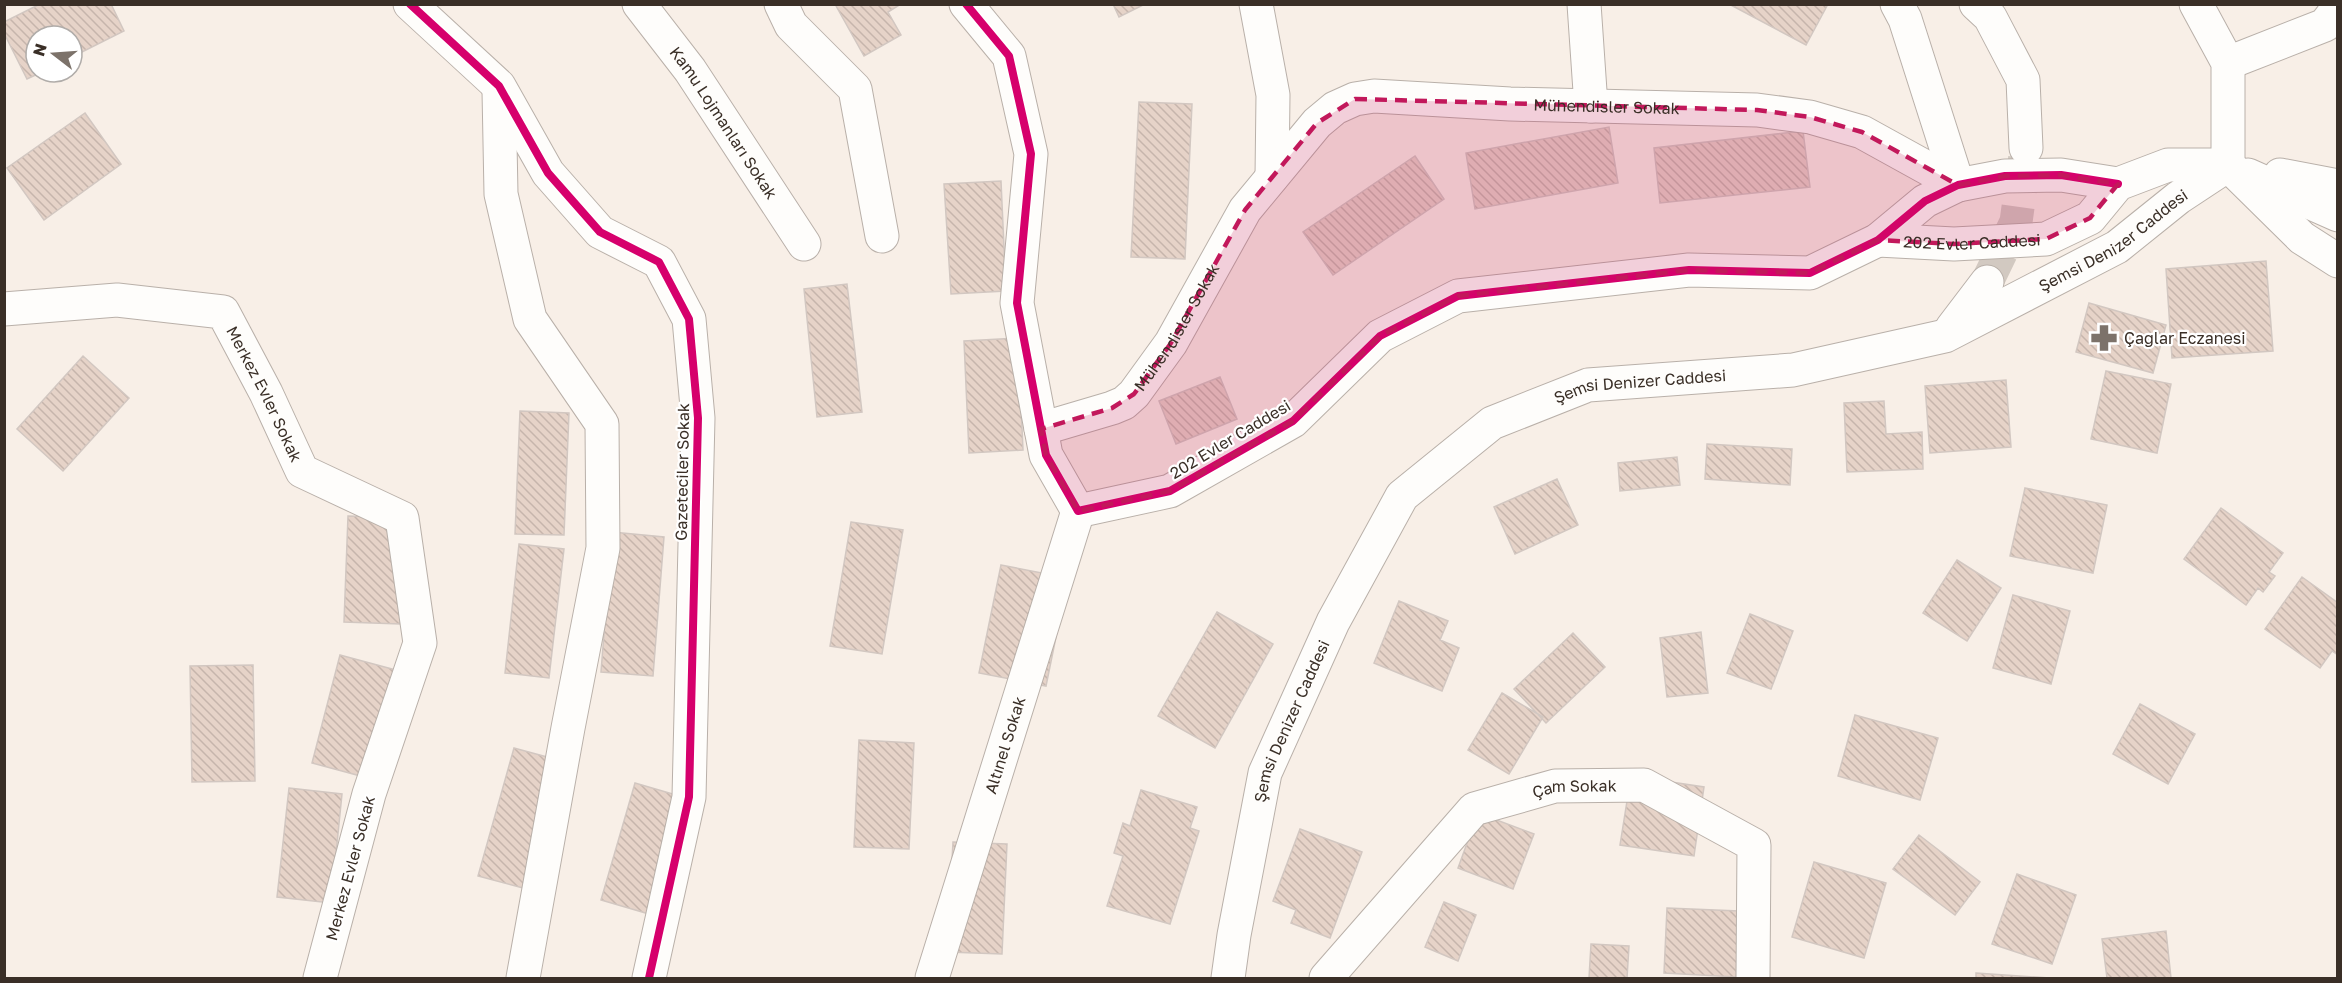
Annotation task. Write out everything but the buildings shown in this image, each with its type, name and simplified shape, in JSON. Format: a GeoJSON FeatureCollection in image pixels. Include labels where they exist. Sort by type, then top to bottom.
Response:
{"type":"FeatureCollection","features":[{"type":"Feature","properties":{"kind":"street","name":"Gazeteciler Sokak"},"geometry":{"type":"LineString","coordinates":[[411,4],[499,86],[548,173],[600,232],[659,262],[689,319],[698,418],[689,797],[649,978]]}},
{"type":"Feature","properties":{"kind":"street","name":"Kamu Lojmanları Sokak"},"geometry":{"type":"LineString","coordinates":[[639,4],[690,70],[804,244]]}},
{"type":"Feature","properties":{"kind":"street"},"geometry":{"type":"LineString","coordinates":[[781,4],[791,25],[855,89],[882,236]]}},
{"type":"Feature","properties":{"kind":"street"},"geometry":{"type":"LineString","coordinates":[[966,4],[1009,56],[1031,154],[1017,303],[1046,455],[1078,511]]}},
{"type":"Feature","properties":{"kind":"street"},"geometry":{"type":"LineString","coordinates":[[1256,4],[1273,95],[1272,177]]}},
{"type":"Feature","properties":{"kind":"street"},"geometry":{"type":"LineString","coordinates":[[1584,4],[1591,106]]}},
{"type":"Feature","properties":{"kind":"street"},"geometry":{"type":"LineString","coordinates":[[1898,4],[1905,19],[1958,185]]}},
{"type":"Feature","properties":{"kind":"street"},"geometry":{"type":"LineString","coordinates":[[1976,4],[1990,18],[2023,80],[2026,148]]}},
{"type":"Feature","properties":{"kind":"street"},"geometry":{"type":"LineString","coordinates":[[2196,4],[2228,63],[2228,165],[2302,238],[2337,261]]}},
{"type":"Feature","properties":{"kind":"street"},"geometry":{"type":"LineString","coordinates":[[2228,63],[2325,25],[2337,8]]}},
{"type":"Feature","properties":{"kind":"street"},"geometry":{"type":"LineString","coordinates":[[499,86],[501,194],[530,319],[602,424],[603,548],[523,978]]}},
{"type":"Feature","properties":{"kind":"street","name":"Mühendisler Sokak"},"geometry":{"type":"LineString","coordinates":[[1041,429],[1112,408],[1124,403],[1134,394],[1171,343],[1245,210],[1317,123],[1335,108],[1355,99],[1374,96],[1591,106],[1757,110],[1810,117],[1862,132],[1958,185]]}},
{"type":"Feature","properties":{"kind":"street","name":"202 Evler Caddesi"},"geometry":{"type":"LineString","coordinates":[[1878,240],[1954,244],[2046,239],[2090,218],[2118,184],[2168,165],[2228,165]]}},
{"type":"Feature","properties":{"kind":"street"},"geometry":{"type":"LineString","coordinates":[[2228,165],[2337,186]]}},
{"type":"Feature","properties":{"kind":"street"},"geometry":{"type":"LineString","coordinates":[[2228,165],[2337,215]]}},
{"type":"Feature","properties":{"kind":"street","name":"Şemsi Denizer Caddesi"},"geometry":{"type":"LineString","coordinates":[[1228,978],[1265,773],[1333,622],[1402,496],[1492,423],[1588,386],[1793,370],[1945,336],[2117,247],[2178,198],[2228,165]]}},
{"type":"Feature","properties":{"kind":"street","name":"202 Evler Caddesi"},"geometry":{"type":"LineString","coordinates":[[1078,511],[1170,491],[1293,421],[1380,336],[1458,296],[1689,270],[1810,273],[1878,240],[1925,201],[1958,185],[2005,176],[2061,175],[2118,184]]}},
{"type":"Feature","properties":{"kind":"street"},"geometry":{"type":"LineString","coordinates":[[1945,336],[1987,282]]}},
{"type":"Feature","properties":{"kind":"street","name":"Merkez Evler Sokak"},"geometry":{"type":"LineString","coordinates":[[4,309],[117,300],[223,312],[266,393],[302,471],[402,518],[420,643],[369,794],[320,978]]}},
{"type":"Feature","properties":{"kind":"street","name":"Altınel Sokak"},"geometry":{"type":"LineString","coordinates":[[932,978],[1078,511]]}},
{"type":"Feature","properties":{"kind":"street","name":"Çam Sokak"},"geometry":{"type":"LineString","coordinates":[[1326,978],[1474,809],[1555,786],[1644,785],[1754,845],[1753,978]]}},
{"type":"Feature","properties":{"kind":"highlighted area"},"geometry":{"type":"Polygon","coordinates":[[[1355,99],[1757,110],[1810,117],[1862,132],[1958,185],[2005,176],[2061,175],[2118,184],[2090,218],[2046,239],[1954,244],[1878,240],[1810,273],[1689,270],[1458,296],[1380,336],[1293,421],[1170,491],[1078,511],[1046,455],[1041,429],[1112,408],[1134,394],[1171,343],[1245,210],[1317,123],[1355,99]]]}},
{"type":"Feature","properties":{"kind":"tunnel"},"geometry":{"type":"LineString","coordinates":[[1987,282],[2016,222],[2026,148]]}},
{"type":"Feature","properties":{"kind":"cycle path"},"geometry":{"type":"LineString","coordinates":[[410,4],[499,86],[548,173],[600,232],[659,262],[689,319],[698,418],[689,797],[649,978]]}},
{"type":"Feature","properties":{"kind":"cycle path"},"geometry":{"type":"LineString","coordinates":[[966,4],[1009,56],[1031,154],[1017,303],[1046,455],[1078,511],[1170,491],[1293,421],[1380,336],[1458,296],[1689,270],[1810,273],[1878,240],[1925,201],[1958,185],[2005,176],[2061,175],[2118,184]]}},
{"type":"Feature","properties":{"kind":"place","name":"Çağlar Eczanesi"},"geometry":{"type":"Point","coordinates":[2104,338]}}]}
